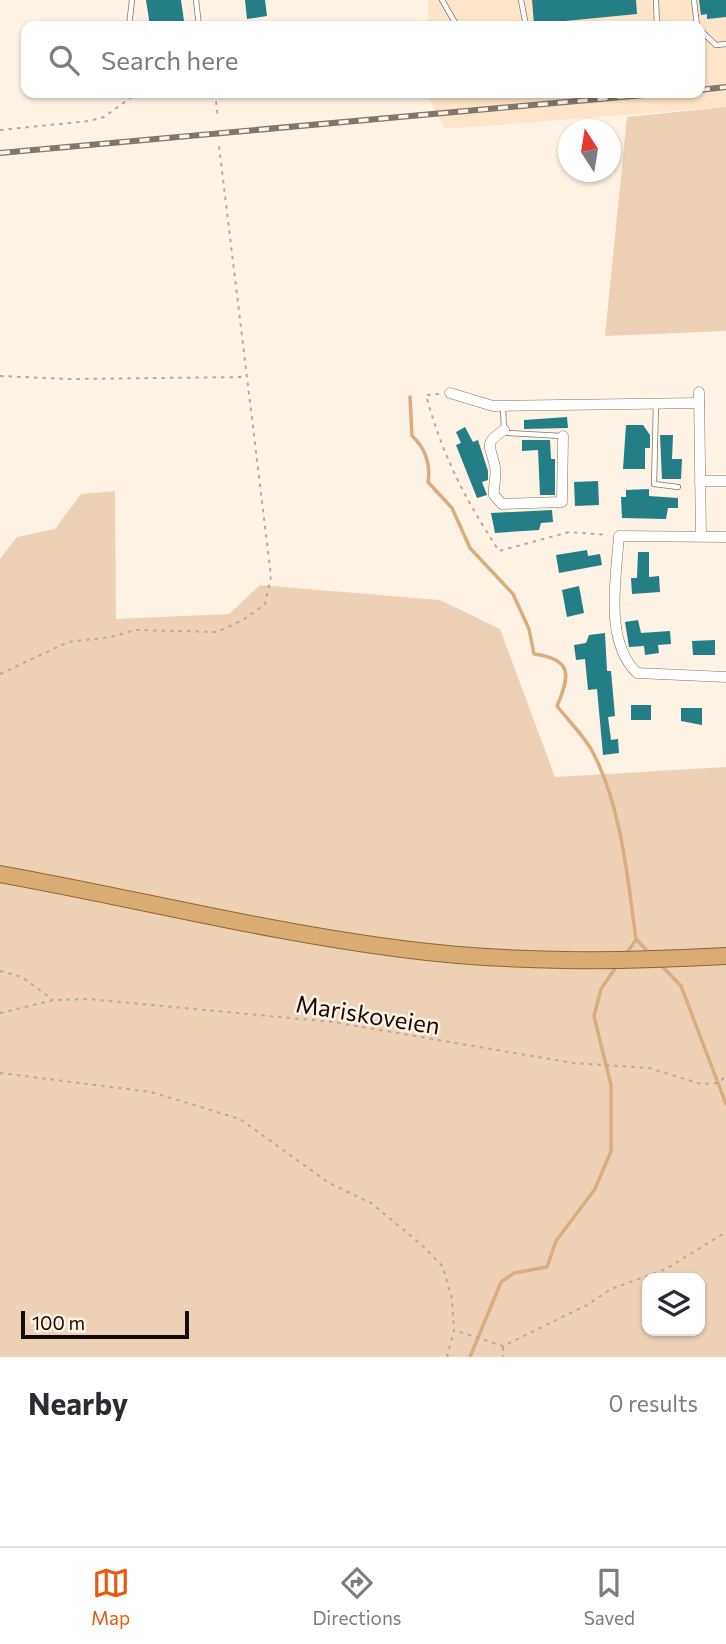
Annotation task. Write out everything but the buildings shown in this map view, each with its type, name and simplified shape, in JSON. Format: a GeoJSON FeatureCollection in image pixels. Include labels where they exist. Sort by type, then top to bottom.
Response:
{"type":"FeatureCollection","features":[{"type":"Feature","properties":{"kind":"highway"},"geometry":{"type":"LineString","coordinates":[[0,874],[270,928],[404,949],[546,960],[726,956]]}},
{"type":"Feature","properties":{"kind":"highway"},"geometry":{"type":"LineString","coordinates":[[0,883],[294,941],[402,957],[586,969],[726,964]]}},
{"type":"Feature","properties":{"kind":"street"},"geometry":{"type":"LineString","coordinates":[[450,393],[473,402],[503,406],[656,404],[699,398],[701,536]]}},
{"type":"Feature","properties":{"kind":"street"},"geometry":{"type":"LineString","coordinates":[[504,430],[489,441],[488,447],[495,468],[494,495],[498,502],[506,504],[562,502],[563,436]]}},
{"type":"Feature","properties":{"kind":"street"},"geometry":{"type":"LineString","coordinates":[[700,481],[726,481]]}},
{"type":"Feature","properties":{"kind":"street"},"geometry":{"type":"LineString","coordinates":[[726,537],[620,536],[614,602],[623,660],[637,673],[726,677]]}},
{"type":"Feature","properties":{"kind":"lane"},"geometry":{"type":"LineString","coordinates":[[130,21],[132,0]]}},
{"type":"Feature","properties":{"kind":"lane"},"geometry":{"type":"LineString","coordinates":[[197,0],[199,21]]}},
{"type":"Feature","properties":{"kind":"lane"},"geometry":{"type":"LineString","coordinates":[[442,0],[454,21]]}},
{"type":"Feature","properties":{"kind":"lane"},"geometry":{"type":"LineString","coordinates":[[521,0],[525,21]]}},
{"type":"Feature","properties":{"kind":"lane"},"geometry":{"type":"LineString","coordinates":[[656,0],[657,21]]}},
{"type":"Feature","properties":{"kind":"lane"},"geometry":{"type":"LineString","coordinates":[[694,0],[697,21]]}},
{"type":"Feature","properties":{"kind":"lane"},"geometry":{"type":"LineString","coordinates":[[705,35],[716,45],[726,44]]}},
{"type":"Feature","properties":{"kind":"lane"},"geometry":{"type":"LineString","coordinates":[[656,404],[654,484],[678,487]]}},
{"type":"Feature","properties":{"kind":"lane"},"geometry":{"type":"LineString","coordinates":[[503,406],[504,430],[514,435],[556,433],[563,436]]}},
{"type":"Feature","properties":{"kind":"path"},"geometry":{"type":"LineString","coordinates":[[0,130],[89,121],[104,117],[130,98]]}},
{"type":"Feature","properties":{"kind":"path"},"geometry":{"type":"LineString","coordinates":[[216,98],[218,118]]}},
{"type":"Feature","properties":{"kind":"path"},"geometry":{"type":"LineString","coordinates":[[0,674],[68,642],[111,637],[135,630],[217,632],[243,620],[265,604],[271,576],[219,146]]}},
{"type":"Feature","properties":{"kind":"path"},"geometry":{"type":"LineString","coordinates":[[0,376],[69,379],[247,377]]}},
{"type":"Feature","properties":{"kind":"path"},"geometry":{"type":"LineString","coordinates":[[0,971],[22,977],[54,1000]]}},
{"type":"Feature","properties":{"kind":"path","name":"Mariskoveien"},"geometry":{"type":"LineString","coordinates":[[0,1013],[54,1000],[88,999],[333,1022],[573,1063],[649,1068],[701,1084],[718,1083],[726,1076]]}},
{"type":"Feature","properties":{"kind":"path"},"geometry":{"type":"LineString","coordinates":[[0,1073],[151,1092],[240,1119],[329,1183],[371,1203],[423,1246],[443,1267],[452,1299],[453,1330],[447,1357]]}},
{"type":"Feature","properties":{"kind":"path"},"geometry":{"type":"LineString","coordinates":[[453,1330],[503,1346],[587,1305],[611,1289],[667,1269],[726,1232]]}},
{"type":"Feature","properties":{"kind":"path"},"geometry":{"type":"LineString","coordinates":[[503,1346],[503,1357]]}},
{"type":"Feature","properties":{"kind":"shaded area"},"geometry":{"type":"Polygon","coordinates":[[[428,0],[726,0],[726,107],[445,129],[429,98],[705,98],[705,21],[428,21],[428,0]]]}},
{"type":"Feature","properties":{"kind":"shaded area"},"geometry":{"type":"Polygon","coordinates":[[[726,107],[726,331],[605,336],[627,117],[726,107]]]}},
{"type":"Feature","properties":{"kind":"shaded area"},"geometry":{"type":"Polygon","coordinates":[[[115,491],[116,619],[229,614],[260,585],[440,600],[500,629],[555,777],[726,767],[726,1357],[0,1357],[0,559],[17,537],[55,529],[81,494],[115,491]]]}},
{"type":"Feature","properties":{"kind":"waterway"},"geometry":{"type":"LineString","coordinates":[[410,397],[412,436],[426,457],[428,482],[452,508],[470,548],[513,594],[529,629],[534,654],[556,660],[565,671],[566,678],[557,706],[591,749],[610,793],[622,842],[636,940],[625,955]]}},
{"type":"Feature","properties":{"kind":"waterway"},"geometry":{"type":"LineString","coordinates":[[637,940],[651,955]]}},
{"type":"Feature","properties":{"kind":"waterway"},"geometry":{"type":"LineString","coordinates":[[470,1357],[501,1282],[514,1273],[547,1267],[556,1241],[595,1189],[611,1151],[611,1085],[594,1016],[601,989],[618,964]]}},
{"type":"Feature","properties":{"kind":"waterway"},"geometry":{"type":"LineString","coordinates":[[661,965],[681,986],[726,1104]]}},
{"type":"Feature","properties":{"kind":"railway"},"geometry":{"type":"LineString","coordinates":[[705,89],[726,87]]}},
{"type":"Feature","properties":{"kind":"railway"},"geometry":{"type":"LineString","coordinates":[[0,153],[610,98]]}}]}
